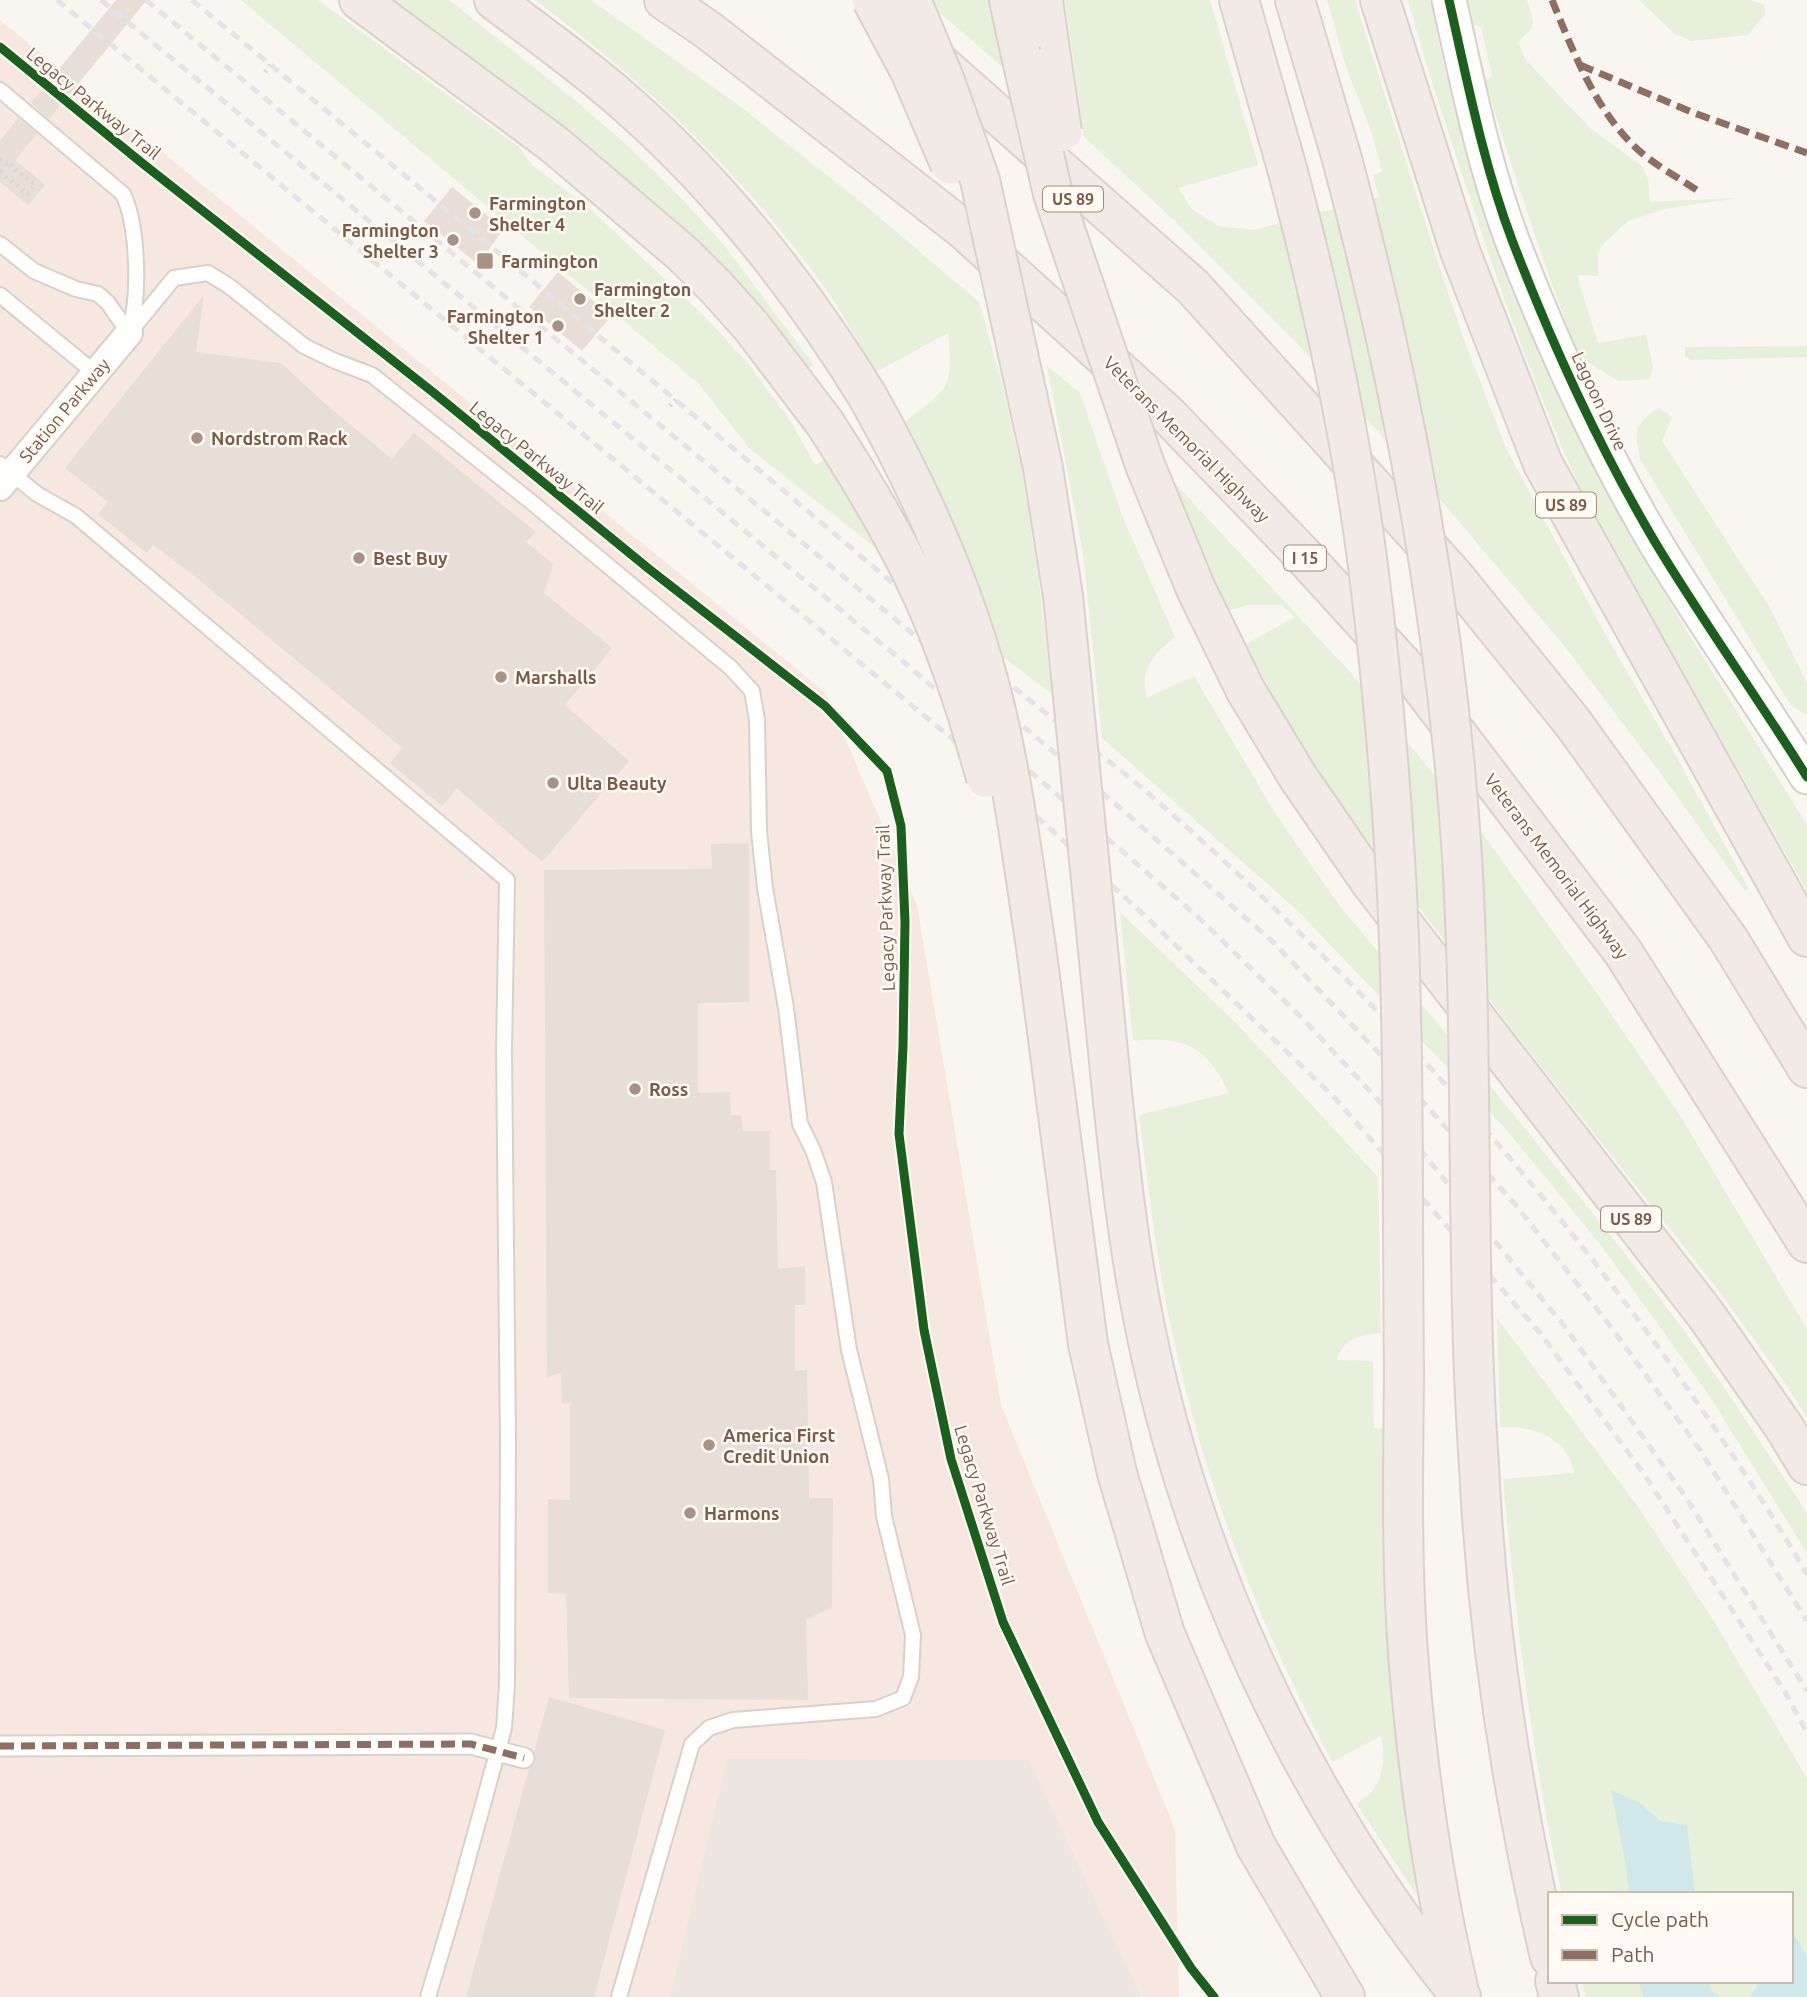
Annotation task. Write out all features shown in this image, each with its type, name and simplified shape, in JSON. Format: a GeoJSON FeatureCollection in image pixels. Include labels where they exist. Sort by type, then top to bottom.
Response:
{"type":"FeatureCollection","features":[{"type":"Feature","properties":{"kind":"highway"},"geometry":{"type":"LineString","coordinates":[[359,0],[555,145],[683,254],[751,326],[824,422],[855,469],[913,574],[943,642],[973,730],[996,822],[1036,947]]}},
{"type":"Feature","properties":{"kind":"highway"},"geometry":{"type":"LineString","coordinates":[[494,0],[621,100],[714,189],[797,290],[868,397],[924,506],[955,581],[984,669],[1007,765],[1036,947],[1088,1344],[1117,1473],[1165,1634],[1256,1846],[1345,1997]]}},
{"type":"Feature","properties":{"kind":"highway","name":"Veterans Memorial Highway"},"geometry":{"type":"LineString","coordinates":[[664,0],[708,30],[963,229],[1167,414],[1309,561],[1413,676],[1623,952],[1807,1243]]}},
{"type":"Feature","properties":{"kind":"highway"},"geometry":{"type":"LineString","coordinates":[[870,0],[910,71],[1003,292]]}},
{"type":"Feature","properties":{"kind":"highway"},"geometry":{"type":"LineString","coordinates":[[870,0],[1193,287],[1454,576],[1573,723],[1721,929],[1807,1068]]}},
{"type":"Feature","properties":{"kind":"highway"},"geometry":{"type":"LineString","coordinates":[[911,0],[946,81],[980,180],[1040,454],[1057,555],[1113,1101],[1139,1296],[1167,1419],[1220,1582],[1270,1696],[1327,1804],[1373,1877],[1416,1940],[1461,1997]]}},
{"type":"Feature","properties":{"kind":"highway"},"geometry":{"type":"LineString","coordinates":[[1009,0],[1036,57]]}},
{"type":"Feature","properties":{"kind":"highway"},"geometry":{"type":"LineString","coordinates":[[1036,57],[1044,0]]}},
{"type":"Feature","properties":{"kind":"highway"},"geometry":{"type":"LineString","coordinates":[[1239,0],[1288,172],[1322,313],[1368,563],[1384,712],[1396,877],[1405,1564],[1410,1675],[1427,1827],[1444,1923],[1461,1997]]}},
{"type":"Feature","properties":{"kind":"highway"},"geometry":{"type":"LineString","coordinates":[[1295,0],[1342,159],[1386,332],[1435,601],[1455,768],[1462,855],[1468,981],[1474,1367],[1486,1580],[1502,1710],[1532,1880],[1548,1948]]}},
{"type":"Feature","properties":{"kind":"highway","name":"US 89"},"geometry":{"type":"LineString","coordinates":[[1382,0],[1460,251],[1543,464],[1807,937]]}},
{"type":"Feature","properties":{"kind":"highway","name":"US 89"},"geometry":{"type":"LineString","coordinates":[[1036,57],[1053,194],[1162,510],[1196,589],[1246,691],[1298,777],[1371,883],[1706,1315],[1784,1427],[1807,1465]]}},
{"type":"Feature","properties":{"kind":"street","name":"Lagoon Drive"},"geometry":{"type":"LineString","coordinates":[[1449,0],[1477,124],[1512,239],[1562,359],[1612,463],[1656,542],[1807,778]]}},
{"type":"Feature","properties":{"kind":"street","name":"Station Parkway"},"geometry":{"type":"LineString","coordinates":[[4,475],[129,333]]}},
{"type":"Feature","properties":{"kind":"street"},"geometry":{"type":"LineString","coordinates":[[0,1746],[471,1744],[524,1758]]}},
{"type":"Feature","properties":{"kind":"lane"},"geometry":{"type":"LineString","coordinates":[[0,90],[123,194],[129,207],[135,254],[133,317],[129,333]]}},
{"type":"Feature","properties":{"kind":"lane"},"geometry":{"type":"LineString","coordinates":[[0,244],[34,271],[76,289],[98,295],[108,303],[129,333]]}},
{"type":"Feature","properties":{"kind":"lane"},"geometry":{"type":"LineString","coordinates":[[129,333],[174,278],[208,273],[229,286],[304,346],[372,375],[535,505],[731,668],[752,691],[757,720],[759,831],[765,888],[786,1008],[800,1124],[824,1182],[849,1350],[881,1479],[884,1516],[913,1635],[911,1677],[903,1698],[876,1709],[733,1720],[709,1728],[692,1744],[619,1997]]}},
{"type":"Feature","properties":{"kind":"lane"},"geometry":{"type":"LineString","coordinates":[[0,295],[95,373]]}},
{"type":"Feature","properties":{"kind":"lane"},"geometry":{"type":"LineString","coordinates":[[4,475],[76,516],[507,880],[504,1050],[508,1388],[507,1684],[504,1728],[428,1997]]}},
{"type":"Feature","properties":{"kind":"path"},"geometry":{"type":"LineString","coordinates":[[265,72],[272,63]]}},
{"type":"Feature","properties":{"kind":"path"},"geometry":{"type":"LineString","coordinates":[[0,159],[7,163],[35,185],[28,194],[0,172],[7,163]]}},
{"type":"Feature","properties":{"kind":"path"},"geometry":{"type":"LineString","coordinates":[[670,406],[678,397]]}},
{"type":"Feature","properties":{"kind":"shaded area"},"geometry":{"type":"Polygon","coordinates":[[[0,20],[825,692],[917,905],[1001,1405],[1175,1829],[1179,1997],[0,1997],[0,20]]]}},
{"type":"Feature","properties":{"kind":"shaded area"},"geometry":{"type":"Polygon","coordinates":[[[727,1759],[1029,1760],[1141,1997],[670,1997],[727,1759]]]}},
{"type":"Feature","properties":{"kind":"green space"},"geometry":{"type":"Polygon","coordinates":[[[241,0],[318,0],[520,148],[532,165],[589,208],[703,315],[745,360],[790,420],[815,465],[826,459],[877,549],[749,448],[699,384],[241,0]]]}},
{"type":"Feature","properties":{"kind":"green space"},"geometry":{"type":"Polygon","coordinates":[[[388,0],[449,0],[570,96],[628,146],[724,245],[814,365],[804,371],[388,0]]]}},
{"type":"Feature","properties":{"kind":"green space"},"geometry":{"type":"Polygon","coordinates":[[[535,0],[591,0],[737,104],[867,207],[979,302],[1003,387],[1022,471],[1038,574],[1052,694],[1003,657],[970,561],[906,421],[945,386],[950,366],[948,333],[876,372],[820,281],[757,202],[652,96],[535,0]]]}},
{"type":"Feature","properties":{"kind":"green space"},"geometry":{"type":"Polygon","coordinates":[[[930,0],[989,0],[1004,68],[933,7],[930,0]]]}},
{"type":"Feature","properties":{"kind":"green space"},"geometry":{"type":"Polygon","coordinates":[[[1065,0],[1210,0],[1258,165],[1178,188],[1192,209],[1218,226],[1254,230],[1379,197],[1373,175],[1382,172],[1372,133],[1346,67],[1327,0],[1355,0],[1439,266],[1506,448],[1604,632],[1749,889],[1745,891],[1566,648],[1444,504],[1295,341],[1176,222],[1084,137],[1065,0]]]}},
{"type":"Feature","properties":{"kind":"green space"},"geometry":{"type":"Polygon","coordinates":[[[1408,0],[1430,0],[1445,71],[1489,225],[1529,329],[1578,438],[1680,620],[1807,825],[1807,891],[1590,509],[1571,468],[1521,345],[1491,261],[1434,89],[1408,0]]]}},
{"type":"Feature","properties":{"kind":"green space"},"geometry":{"type":"Polygon","coordinates":[[[1467,0],[1527,0],[1533,21],[1532,28],[1518,42],[1525,59],[1590,128],[1642,166],[1648,179],[1650,202],[1738,198],[1664,209],[1628,221],[1602,245],[1598,254],[1598,276],[1577,275],[1598,343],[1646,335],[1653,367],[1650,379],[1618,381],[1586,361],[1572,339],[1485,81],[1492,76],[1481,27],[1472,24],[1467,0]]]}},
{"type":"Feature","properties":{"kind":"green space"},"geometry":{"type":"Polygon","coordinates":[[[1639,0],[1750,0],[1764,5],[1765,15],[1747,35],[1691,41],[1674,33],[1639,0]]]}},
{"type":"Feature","properties":{"kind":"green space"},"geometry":{"type":"Polygon","coordinates":[[[1807,346],[1807,357],[1691,360],[1685,356],[1685,347],[1807,346]]]}},
{"type":"Feature","properties":{"kind":"green space"},"geometry":{"type":"Polygon","coordinates":[[[1047,366],[1080,393],[1121,513],[1175,637],[1150,663],[1145,679],[1147,698],[1194,676],[1275,813],[1339,905],[1511,1111],[1675,1318],[1724,1387],[1807,1513],[1807,1553],[1710,1397],[1600,1244],[1504,1127],[1298,911],[1102,738],[1083,553],[1047,366]]]}},
{"type":"Feature","properties":{"kind":"green space"},"geometry":{"type":"Polygon","coordinates":[[[1658,408],[1672,418],[1662,441],[1770,608],[1807,683],[1807,715],[1793,707],[1786,698],[1640,459],[1638,429],[1644,419],[1658,408]]]}},
{"type":"Feature","properties":{"kind":"green space"},"geometry":{"type":"Polygon","coordinates":[[[1172,480],[1351,673],[1485,837],[1594,989],[1681,1117],[1807,1329],[1807,1418],[1717,1288],[1539,1064],[1356,825],[1313,763],[1279,707],[1246,644],[1295,617],[1282,605],[1247,605],[1228,611],[1172,480]]]}},
{"type":"Feature","properties":{"kind":"green space"},"geometry":{"type":"Polygon","coordinates":[[[1120,912],[1238,1025],[1378,1177],[1381,1333],[1348,1342],[1337,1360],[1373,1361],[1374,1428],[1383,1429],[1390,1682],[1397,1752],[1420,1900],[1356,1803],[1372,1791],[1380,1775],[1383,1756],[1381,1736],[1332,1762],[1262,1616],[1207,1466],[1180,1369],[1167,1309],[1139,1115],[1229,1093],[1212,1065],[1192,1048],[1166,1040],[1133,1041],[1120,912]]]}},
{"type":"Feature","properties":{"kind":"green space"},"geometry":{"type":"Polygon","coordinates":[[[1497,1318],[1638,1507],[1712,1618],[1807,1778],[1807,1997],[1586,1997],[1582,1983],[1793,1983],[1793,1892],[1562,1892],[1526,1688],[1503,1479],[1574,1473],[1566,1452],[1545,1435],[1527,1429],[1500,1427],[1497,1318]]]}},
{"type":"Feature","properties":{"kind":"water"},"geometry":{"type":"Polygon","coordinates":[[[1611,1790],[1640,1803],[1660,1821],[1687,1825],[1695,1892],[1629,1892],[1611,1790]]]}},
{"type":"Feature","properties":{"kind":"water"},"geometry":{"type":"Polygon","coordinates":[[[1793,1932],[1807,1957],[1807,1997],[1749,1997],[1757,1983],[1793,1983],[1793,1932]]]}},
{"type":"Feature","properties":{"kind":"water"},"geometry":{"type":"Polygon","coordinates":[[[1640,1983],[1709,1983],[1711,1991],[1720,1997],[1643,1997],[1640,1983]]]}},
{"type":"Feature","properties":{"kind":"building"},"geometry":{"type":"Polygon","coordinates":[[[116,0],[147,0],[49,119],[31,103],[116,0]]]}},
{"type":"Feature","properties":{"kind":"building"},"geometry":{"type":"Polygon","coordinates":[[[18,118],[37,134],[15,160],[45,185],[28,205],[0,182],[0,141],[18,118]]]}},
{"type":"Feature","properties":{"kind":"building"},"geometry":{"type":"Polygon","coordinates":[[[452,187],[504,229],[478,264],[424,221],[452,187]]]}},
{"type":"Feature","properties":{"kind":"building"},"geometry":{"type":"Polygon","coordinates":[[[558,272],[611,316],[582,351],[529,307],[558,272]]]}},
{"type":"Feature","properties":{"kind":"building"},"geometry":{"type":"Polygon","coordinates":[[[204,295],[196,352],[281,363],[392,459],[414,433],[536,532],[526,542],[553,564],[544,593],[612,648],[565,705],[629,761],[542,862],[457,788],[442,806],[390,763],[402,748],[192,574],[153,545],[147,553],[98,514],[108,502],[65,468],[204,295]]]}},
{"type":"Feature","properties":{"kind":"building"},"geometry":{"type":"Polygon","coordinates":[[[749,843],[749,1002],[698,1003],[698,1093],[730,1092],[731,1115],[741,1115],[743,1131],[770,1131],[770,1170],[776,1170],[778,1269],[805,1266],[805,1305],[795,1305],[795,1371],[807,1370],[809,1498],[833,1498],[832,1607],[806,1620],[808,1700],[569,1698],[566,1594],[548,1593],[548,1499],[570,1500],[570,1403],[562,1404],[561,1373],[547,1377],[544,870],[712,869],[711,844],[749,843]]]}},
{"type":"Feature","properties":{"kind":"building"},"geometry":{"type":"Polygon","coordinates":[[[549,1697],[665,1730],[594,1997],[466,1997],[529,1769],[536,1762],[534,1752],[549,1697]]]}},
{"type":"Feature","properties":{"kind":"railway"},"geometry":{"type":"LineString","coordinates":[[57,0],[950,737],[1144,915],[1333,1096],[1540,1333],[1644,1474],[1785,1692],[1807,1733]]}},
{"type":"Feature","properties":{"kind":"railway"},"geometry":{"type":"LineString","coordinates":[[101,0],[905,663],[1197,916],[1306,1022],[1391,1114],[1565,1327],[1685,1496],[1807,1691]]}},
{"type":"Feature","properties":{"kind":"railway"},"geometry":{"type":"LineString","coordinates":[[146,0],[913,634],[1118,806],[1273,942],[1378,1052],[1515,1204],[1614,1331],[1700,1450],[1807,1621]]}},
{"type":"Feature","properties":{"kind":"railway"},"geometry":{"type":"LineString","coordinates":[[192,0],[852,548],[1021,693],[1148,793],[1243,879],[1335,968],[1424,1061],[1509,1157],[1590,1257],[1667,1359],[1739,1465],[1807,1574]]}},
{"type":"Feature","properties":{"kind":"marked path"},"geometry":{"type":"LineString","coordinates":[[1552,0],[1586,78],[1620,131],[1649,159],[1701,193]]}},
{"type":"Feature","properties":{"kind":"marked path"},"geometry":{"type":"LineString","coordinates":[[1580,65],[1694,113],[1807,153]]}},
{"type":"Feature","properties":{"kind":"marked path"},"geometry":{"type":"LineString","coordinates":[[0,1746],[471,1744],[524,1758]]}},
{"type":"Feature","properties":{"kind":"cycle path"},"geometry":{"type":"LineString","coordinates":[[1449,0],[1492,181],[1527,279],[1577,394],[1655,542],[1807,777]]}},
{"type":"Feature","properties":{"kind":"cycle path","name":"Legacy Parkway Trail"},"geometry":{"type":"LineString","coordinates":[[0,47],[142,163],[434,393],[649,569],[825,706],[887,771],[901,826],[905,922],[899,1134],[924,1330],[951,1459],[1003,1622],[1098,1822],[1191,1968],[1214,1997]]}},
{"type":"Feature","properties":{"kind":"place","name":"Farmington Shelter 4"},"geometry":{"type":"Point","coordinates":[475,213]}},
{"type":"Feature","properties":{"kind":"place","name":"Farmington Shelter 3"},"geometry":{"type":"Point","coordinates":[453,240]}},
{"type":"Feature","properties":{"kind":"place","name":"Farmington"},"geometry":{"type":"Point","coordinates":[485,261]}},
{"type":"Feature","properties":{"kind":"place","name":"Farmington Shelter 2"},"geometry":{"type":"Point","coordinates":[580,299]}},
{"type":"Feature","properties":{"kind":"place","name":"Farmington Shelter 1"},"geometry":{"type":"Point","coordinates":[558,326]}},
{"type":"Feature","properties":{"kind":"place","name":"Nordstrom Rack"},"geometry":{"type":"Point","coordinates":[197,438]}},
{"type":"Feature","properties":{"kind":"place","name":"Best Buy"},"geometry":{"type":"Point","coordinates":[359,558]}},
{"type":"Feature","properties":{"kind":"place","name":"Marshalls"},"geometry":{"type":"Point","coordinates":[501,677]}},
{"type":"Feature","properties":{"kind":"place","name":"Ulta Beauty"},"geometry":{"type":"Point","coordinates":[553,783]}},
{"type":"Feature","properties":{"kind":"place","name":"Ross"},"geometry":{"type":"Point","coordinates":[635,1089]}},
{"type":"Feature","properties":{"kind":"place","name":"America First Credit Union"},"geometry":{"type":"Point","coordinates":[709,1445]}},
{"type":"Feature","properties":{"kind":"place","name":"Harmons"},"geometry":{"type":"Point","coordinates":[690,1513]}}]}
